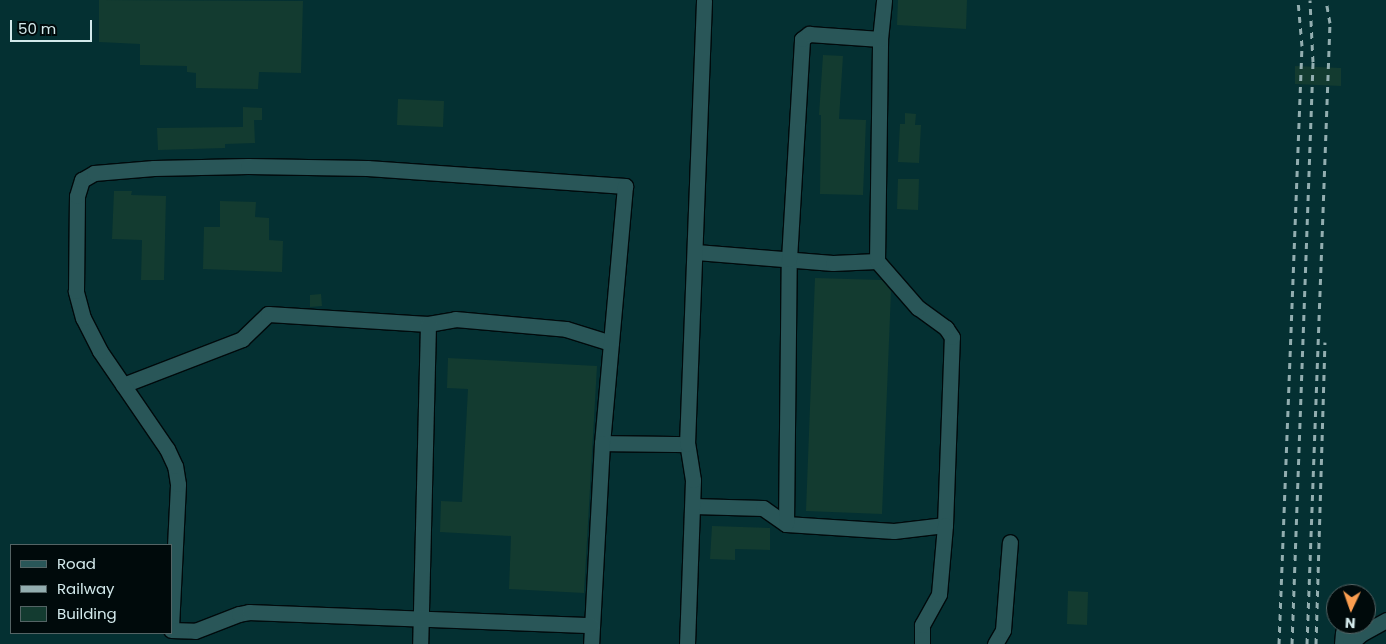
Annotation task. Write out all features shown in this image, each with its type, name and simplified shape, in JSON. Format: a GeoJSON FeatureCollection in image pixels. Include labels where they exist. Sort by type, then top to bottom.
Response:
{"type":"FeatureCollection","features":[{"type":"Feature","properties":{"kind":"street"},"geometry":{"type":"LineString","coordinates":[[687,644],[694,480],[687,444],[696,252],[704,0]]}},
{"type":"Feature","properties":{"kind":"street"},"geometry":{"type":"LineString","coordinates":[[884,0],[880,39],[877,262],[918,308],[946,328],[952,336],[945,525],[939,594],[922,625],[922,644]]}},
{"type":"Feature","properties":{"kind":"street"},"geometry":{"type":"LineString","coordinates":[[786,524],[789,258],[802,39],[809,34],[880,39]]}},
{"type":"Feature","properties":{"kind":"street"},"geometry":{"type":"LineString","coordinates":[[172,604],[178,484],[175,466],[167,450],[95,343],[83,318],[76,291],[76,196],[82,180],[94,174],[154,168],[248,166],[367,168],[625,186],[602,443],[591,644]]}},
{"type":"Feature","properties":{"kind":"street"},"geometry":{"type":"LineString","coordinates":[[696,252],[833,263],[877,262]]}},
{"type":"Feature","properties":{"kind":"street"},"geometry":{"type":"LineString","coordinates":[[123,385],[242,339],[268,314],[428,324],[455,319],[566,329],[611,343]]}},
{"type":"Feature","properties":{"kind":"street"},"geometry":{"type":"LineString","coordinates":[[420,644],[428,324]]}},
{"type":"Feature","properties":{"kind":"street"},"geometry":{"type":"LineString","coordinates":[[602,443],[687,444]]}},
{"type":"Feature","properties":{"kind":"street"},"geometry":{"type":"LineString","coordinates":[[693,506],[763,508],[786,524],[894,531],[945,525]]}},
{"type":"Feature","properties":{"kind":"street"},"geometry":{"type":"LineString","coordinates":[[994,644],[1003,630],[1010,542]]}},
{"type":"Feature","properties":{"kind":"street"},"geometry":{"type":"LineString","coordinates":[[172,630],[195,631],[249,612],[592,625]]}},
{"type":"Feature","properties":{"kind":"street"},"geometry":{"type":"LineString","coordinates":[[1345,640],[1361,634],[1386,620]]}},
{"type":"Feature","properties":{"kind":"shaded area"},"geometry":{"type":"Polygon","coordinates":[[[0,0],[1386,0],[1386,644],[0,644],[0,0]]]}},
{"type":"Feature","properties":{"kind":"building"},"geometry":{"type":"Polygon","coordinates":[[[99,0],[303,1],[301,73],[259,72],[258,89],[196,88],[196,73],[187,72],[187,66],[140,65],[140,44],[99,42],[99,0]]]}},
{"type":"Feature","properties":{"kind":"building"},"geometry":{"type":"Polygon","coordinates":[[[898,0],[967,0],[966,29],[897,25],[898,0]]]}},
{"type":"Feature","properties":{"kind":"building"},"geometry":{"type":"Polygon","coordinates":[[[823,55],[843,56],[839,119],[866,120],[863,195],[820,194],[821,115],[819,115],[823,55]]]}},
{"type":"Feature","properties":{"kind":"building"},"geometry":{"type":"Polygon","coordinates":[[[1295,66],[1341,68],[1341,86],[1295,84],[1295,66]]]}},
{"type":"Feature","properties":{"kind":"building"},"geometry":{"type":"Polygon","coordinates":[[[398,99],[444,101],[443,127],[397,125],[398,99]]]}},
{"type":"Feature","properties":{"kind":"building"},"geometry":{"type":"Polygon","coordinates":[[[243,107],[262,108],[262,120],[254,120],[255,143],[225,144],[225,148],[158,150],[157,128],[243,127],[243,107]]]}},
{"type":"Feature","properties":{"kind":"building"},"geometry":{"type":"Polygon","coordinates":[[[905,113],[916,114],[915,125],[921,125],[919,163],[898,162],[900,124],[905,124],[905,113]]]}},
{"type":"Feature","properties":{"kind":"building"},"geometry":{"type":"Polygon","coordinates":[[[898,179],[919,179],[918,210],[897,209],[898,179]]]}},
{"type":"Feature","properties":{"kind":"building"},"geometry":{"type":"Polygon","coordinates":[[[114,191],[132,191],[131,195],[166,196],[164,280],[141,280],[142,240],[112,239],[114,191]]]}},
{"type":"Feature","properties":{"kind":"building"},"geometry":{"type":"Polygon","coordinates":[[[220,201],[256,202],[255,217],[269,218],[269,240],[283,241],[282,272],[203,269],[204,227],[220,227],[220,201]]]}},
{"type":"Feature","properties":{"kind":"building"},"geometry":{"type":"Polygon","coordinates":[[[815,278],[882,280],[891,291],[882,514],[806,511],[815,278]]]}},
{"type":"Feature","properties":{"kind":"building"},"geometry":{"type":"Polygon","coordinates":[[[321,294],[322,306],[310,307],[310,295],[321,294]]]}},
{"type":"Feature","properties":{"kind":"building"},"geometry":{"type":"Polygon","coordinates":[[[448,358],[597,366],[584,593],[509,589],[511,536],[440,532],[441,501],[462,502],[468,389],[447,388],[448,358]]]}},
{"type":"Feature","properties":{"kind":"building"},"geometry":{"type":"Polygon","coordinates":[[[712,526],[770,528],[770,550],[735,549],[735,560],[710,559],[712,526]]]}},
{"type":"Feature","properties":{"kind":"building"},"geometry":{"type":"Polygon","coordinates":[[[1068,591],[1088,592],[1087,625],[1067,624],[1068,591]]]}},
{"type":"Feature","properties":{"kind":"railway"},"geometry":{"type":"LineString","coordinates":[[1279,644],[1302,46],[1298,0]]}},
{"type":"Feature","properties":{"kind":"railway"},"geometry":{"type":"LineString","coordinates":[[1292,644],[1313,62],[1310,0]]}},
{"type":"Feature","properties":{"kind":"railway"},"geometry":{"type":"LineString","coordinates":[[1307,644],[1330,23],[1326,0]]}},
{"type":"Feature","properties":{"kind":"railway"},"geometry":{"type":"LineString","coordinates":[[1316,644],[1325,342]]}}]}
